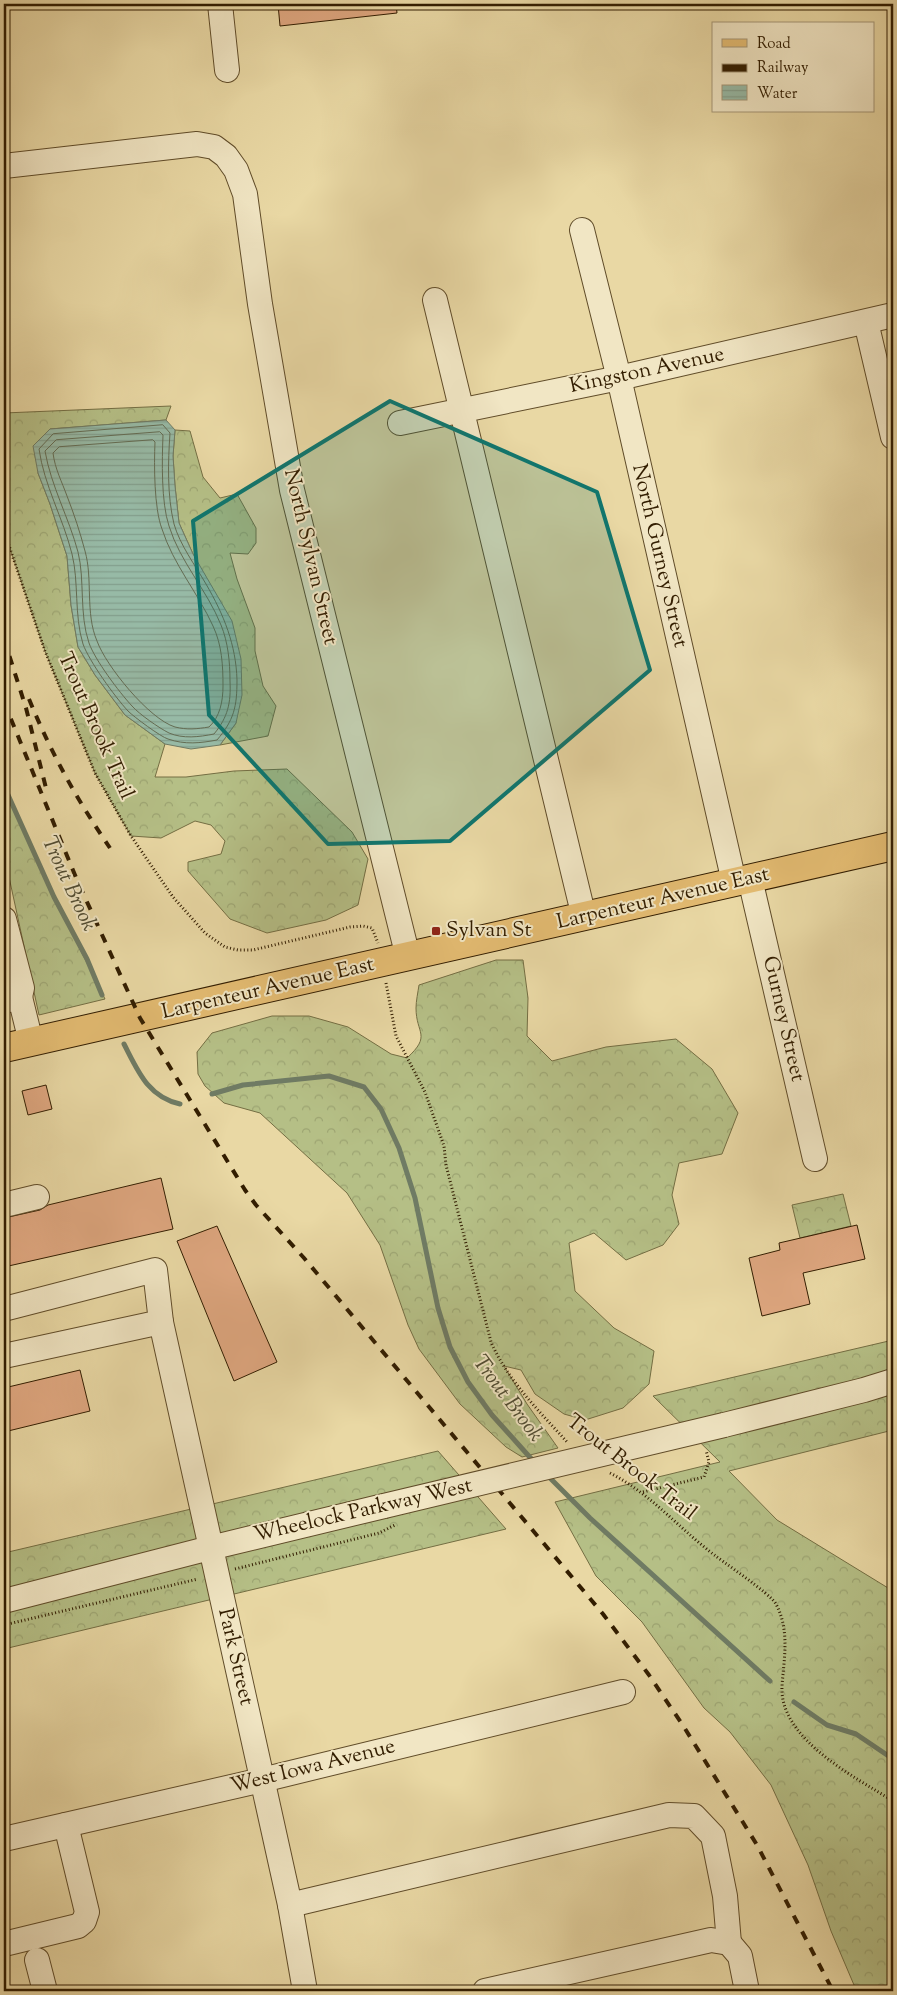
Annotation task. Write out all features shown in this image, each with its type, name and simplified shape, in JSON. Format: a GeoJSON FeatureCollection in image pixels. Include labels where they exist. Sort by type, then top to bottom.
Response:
{"type":"FeatureCollection","features":[{"type":"Feature","properties":{"kind":"main road","name":"Larpenteur Avenue East"},"geometry":{"type":"LineString","coordinates":[[4,1048],[893,846]]}},
{"type":"Feature","properties":{"kind":"street"},"geometry":{"type":"LineString","coordinates":[[220,4],[227,70]]}},
{"type":"Feature","properties":{"kind":"street","name":"North Sylvan Street"},"geometry":{"type":"LineString","coordinates":[[4,166],[197,144],[214,147],[226,156],[236,170],[245,194],[260,304],[292,490],[408,957]]}},
{"type":"Feature","properties":{"kind":"street","name":"North Gurney Street"},"geometry":{"type":"LineString","coordinates":[[582,230],[742,881]]}},
{"type":"Feature","properties":{"kind":"street"},"geometry":{"type":"LineString","coordinates":[[435,300],[584,917]]}},
{"type":"Feature","properties":{"kind":"street","name":"Kingston Avenue"},"geometry":{"type":"LineString","coordinates":[[400,423],[619,378],[893,315]]}},
{"type":"Feature","properties":{"kind":"street"},"geometry":{"type":"LineString","coordinates":[[866,322],[893,437]]}},
{"type":"Feature","properties":{"kind":"street","name":"Gurney Street"},"geometry":{"type":"LineString","coordinates":[[742,881],[815,1159]]}},
{"type":"Feature","properties":{"kind":"street"},"geometry":{"type":"LineString","coordinates":[[4,919],[22,988],[12,999],[31,1042]]}},
{"type":"Feature","properties":{"kind":"street"},"geometry":{"type":"LineString","coordinates":[[4,1205],[37,1197]]}},
{"type":"Feature","properties":{"kind":"street","name":"Park Street"},"geometry":{"type":"LineString","coordinates":[[4,1309],[155,1270],[161,1322],[172,1378],[290,1905],[306,1991]]}},
{"type":"Feature","properties":{"kind":"street"},"geometry":{"type":"LineString","coordinates":[[4,1356],[161,1322]]}},
{"type":"Feature","properties":{"kind":"street","name":"Wheelock Parkway West"},"geometry":{"type":"LineString","coordinates":[[4,1601],[210,1548],[724,1425],[893,1381]]}},
{"type":"Feature","properties":{"kind":"street","name":"West Iowa Avenue"},"geometry":{"type":"LineString","coordinates":[[4,1839],[262,1780],[622,1692]]}},
{"type":"Feature","properties":{"kind":"street"},"geometry":{"type":"LineString","coordinates":[[290,1905],[669,1815],[694,1816],[713,1836],[725,1896],[729,1943],[740,1956],[747,1991]]}},
{"type":"Feature","properties":{"kind":"street"},"geometry":{"type":"LineString","coordinates":[[4,1944],[78,1926],[84,1921],[87,1912],[66,1825]]}},
{"type":"Feature","properties":{"kind":"street"},"geometry":{"type":"LineString","coordinates":[[485,1991],[711,1940],[729,1943]]}},
{"type":"Feature","properties":{"kind":"street"},"geometry":{"type":"LineString","coordinates":[[37,1960],[45,1991]]}},
{"type":"Feature","properties":{"kind":"path","name":"Trout Brook Trail"},"geometry":{"type":"LineString","coordinates":[[4,531],[45,651],[95,773],[136,843],[173,898],[205,933],[225,947],[238,950],[273,946],[357,925],[372,928],[377,940]]}},
{"type":"Feature","properties":{"kind":"path","name":"Trout Brook Trail"},"geometry":{"type":"LineString","coordinates":[[386,981],[396,1036],[425,1092],[444,1146],[446,1165],[491,1342],[504,1366],[523,1393],[574,1448]]}},
{"type":"Feature","properties":{"kind":"path"},"geometry":{"type":"LineString","coordinates":[[642,1493],[704,1477],[709,1462],[706,1450]]}},
{"type":"Feature","properties":{"kind":"path","name":"Trout Brook Trail"},"geometry":{"type":"LineString","coordinates":[[607,1472],[630,1483],[706,1549],[772,1597],[781,1615],[786,1636],[786,1664],[782,1695],[785,1707],[796,1728],[815,1748],[828,1758],[893,1801]]}},
{"type":"Feature","properties":{"kind":"highlighted area"},"geometry":{"type":"Polygon","coordinates":[[[390,401],[597,492],[650,670],[450,841],[328,844],[209,715],[193,521],[390,401]]]}},
{"type":"Feature","properties":{"kind":"green space"},"geometry":{"type":"Polygon","coordinates":[[[171,406],[166,420],[50,429],[38,473],[67,556],[71,605],[78,647],[95,675],[125,715],[165,744],[155,777],[186,777],[234,771],[287,769],[352,832],[368,859],[358,905],[326,920],[267,933],[230,919],[188,871],[188,862],[221,854],[225,841],[211,825],[195,821],[161,838],[131,836],[95,773],[45,651],[4,531],[4,413],[171,406]]]}},
{"type":"Feature","properties":{"kind":"green space"},"geometry":{"type":"Polygon","coordinates":[[[175,430],[190,431],[203,477],[220,498],[237,494],[256,528],[256,543],[248,554],[230,553],[237,579],[255,628],[255,651],[263,686],[276,706],[268,736],[220,745],[236,723],[193,554],[179,523],[173,456],[175,430]]]}},
{"type":"Feature","properties":{"kind":"green space"},"geometry":{"type":"Polygon","coordinates":[[[4,785],[54,897],[105,999],[39,1015],[4,854],[4,785]]]}},
{"type":"Feature","properties":{"kind":"green space"},"geometry":{"type":"Polygon","coordinates":[[[496,960],[523,960],[528,998],[527,1036],[552,1061],[606,1047],[676,1039],[712,1069],[738,1113],[722,1154],[679,1163],[672,1195],[679,1224],[663,1245],[626,1260],[594,1233],[569,1243],[575,1291],[614,1328],[654,1351],[649,1384],[623,1408],[585,1420],[564,1414],[535,1394],[521,1370],[504,1366],[527,1404],[558,1448],[522,1457],[506,1447],[460,1404],[419,1349],[408,1325],[380,1245],[347,1193],[260,1113],[224,1103],[205,1086],[198,1074],[197,1052],[212,1033],[272,1016],[309,1016],[348,1027],[391,1054],[407,1058],[415,1050],[421,1039],[416,1008],[419,985],[496,960]]]}},
{"type":"Feature","properties":{"kind":"green space"},"geometry":{"type":"Polygon","coordinates":[[[843,1194],[851,1226],[800,1238],[792,1205],[843,1194]]]}},
{"type":"Feature","properties":{"kind":"green space"},"geometry":{"type":"Polygon","coordinates":[[[893,1340],[893,1430],[729,1471],[777,1520],[893,1591],[893,1991],[862,1991],[854,1985],[831,1931],[808,1865],[771,1785],[730,1732],[704,1708],[642,1622],[596,1576],[555,1502],[720,1462],[653,1396],[893,1340]]]}},
{"type":"Feature","properties":{"kind":"green space"},"geometry":{"type":"Polygon","coordinates":[[[438,1451],[506,1529],[4,1649],[4,1553],[438,1451]]]}},
{"type":"Feature","properties":{"kind":"water"},"geometry":{"type":"Polygon","coordinates":[[[166,420],[175,430],[173,456],[179,523],[193,554],[232,621],[241,659],[242,695],[236,723],[220,745],[191,749],[165,744],[125,715],[95,675],[78,647],[71,605],[67,556],[38,473],[33,446],[50,429],[166,420]]]}},
{"type":"Feature","properties":{"kind":"building"},"geometry":{"type":"Polygon","coordinates":[[[278,4],[396,4],[397,13],[280,26],[278,4]]]}},
{"type":"Feature","properties":{"kind":"building"},"geometry":{"type":"Polygon","coordinates":[[[46,1085],[52,1109],[28,1115],[22,1091],[46,1085]]]}},
{"type":"Feature","properties":{"kind":"building"},"geometry":{"type":"Polygon","coordinates":[[[161,1178],[173,1229],[4,1267],[4,1218],[40,1210],[48,1205],[161,1178]]]}},
{"type":"Feature","properties":{"kind":"building"},"geometry":{"type":"Polygon","coordinates":[[[857,1225],[865,1259],[803,1273],[810,1304],[762,1316],[749,1258],[780,1250],[779,1243],[857,1225]]]}},
{"type":"Feature","properties":{"kind":"building"},"geometry":{"type":"Polygon","coordinates":[[[217,1226],[277,1362],[234,1381],[177,1241],[217,1226]]]}},
{"type":"Feature","properties":{"kind":"building"},"geometry":{"type":"Polygon","coordinates":[[[80,1370],[90,1411],[4,1432],[4,1388],[80,1370]]]}},
{"type":"Feature","properties":{"kind":"waterway","name":"Trout Brook"},"geometry":{"type":"LineString","coordinates":[[4,786],[54,897],[87,959],[102,995]]}},
{"type":"Feature","properties":{"kind":"waterway","name":"Trout Brook"},"geometry":{"type":"LineString","coordinates":[[124,1044],[145,1082],[169,1101],[180,1104]]}},
{"type":"Feature","properties":{"kind":"waterway","name":"Trout Brook"},"geometry":{"type":"LineString","coordinates":[[212,1094],[243,1085],[329,1076],[364,1087],[381,1109],[399,1148],[415,1198],[438,1308],[450,1347],[468,1382],[492,1415],[535,1463]]}},
{"type":"Feature","properties":{"kind":"waterway","name":"Trout Brook"},"geometry":{"type":"LineString","coordinates":[[546,1474],[590,1518],[770,1681]]}},
{"type":"Feature","properties":{"kind":"waterway","name":"Trout Brook"},"geometry":{"type":"LineString","coordinates":[[794,1702],[827,1725],[856,1734],[893,1759]]}},
{"type":"Feature","properties":{"kind":"railway"},"geometry":{"type":"LineString","coordinates":[[4,639],[26,708],[47,792]]}},
{"type":"Feature","properties":{"kind":"railway"},"geometry":{"type":"LineString","coordinates":[[29,699],[65,776],[110,848]]}},
{"type":"Feature","properties":{"kind":"railway"},"geometry":{"type":"LineString","coordinates":[[4,702],[77,880],[140,1018],[245,1190],[603,1614],[649,1675],[684,1727],[757,1845],[833,1991]]}},
{"type":"Feature","properties":{"kind":"place","name":"Sylvan St"},"geometry":{"type":"Point","coordinates":[436,931]}}]}
